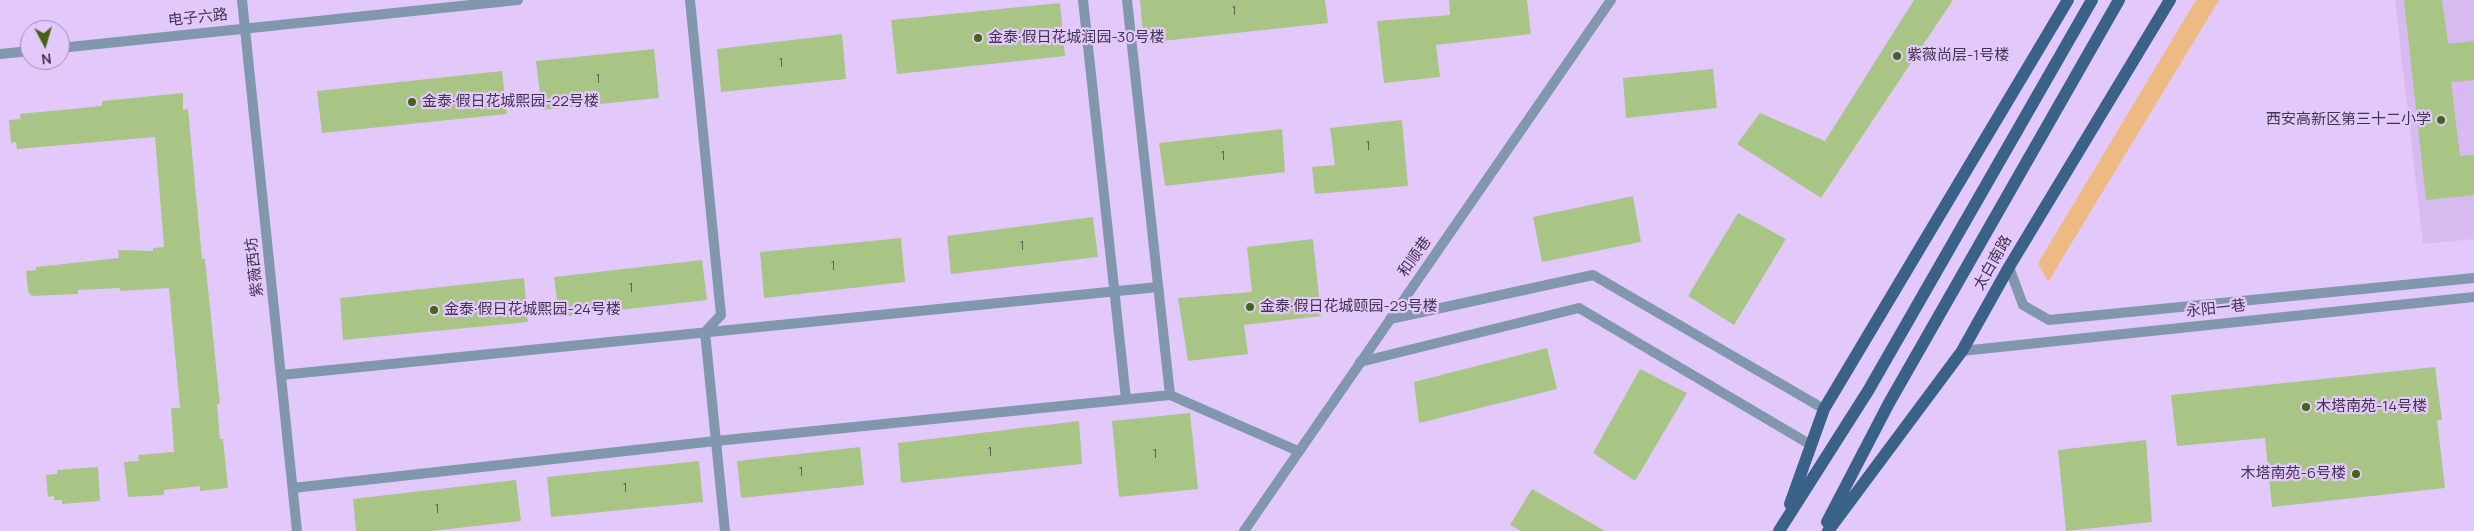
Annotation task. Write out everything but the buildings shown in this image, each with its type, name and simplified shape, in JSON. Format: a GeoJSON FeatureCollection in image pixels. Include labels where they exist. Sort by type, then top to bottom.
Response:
{"type":"FeatureCollection","features":[{"type":"Feature","properties":{"kind":"main road"},"geometry":{"type":"LineString","coordinates":[[1781,528],[1824,409],[2068,0]]}},
{"type":"Feature","properties":{"kind":"main road"},"geometry":{"type":"LineString","coordinates":[[1781,528],[1868,391],[2092,0]]}},
{"type":"Feature","properties":{"kind":"main road","name":"太白南路"},"geometry":{"type":"LineString","coordinates":[[1822,531],[1889,403],[2119,0]]}},
{"type":"Feature","properties":{"kind":"main road","name":"太白南路"},"geometry":{"type":"LineString","coordinates":[[1828,531],[1962,351],[2009,267],[2170,0]]}},
{"type":"Feature","properties":{"kind":"street","name":"紫薇西坊"},"geometry":{"type":"LineString","coordinates":[[242,0],[297,531]]}},
{"type":"Feature","properties":{"kind":"street","name":"电子六路"},"geometry":{"type":"LineString","coordinates":[[70,47],[518,0]]}},
{"type":"Feature","properties":{"kind":"street"},"geometry":{"type":"LineString","coordinates":[[690,0],[721,315],[705,332],[725,531]]}},
{"type":"Feature","properties":{"kind":"street"},"geometry":{"type":"LineString","coordinates":[[1083,0],[1126,399]]}},
{"type":"Feature","properties":{"kind":"street"},"geometry":{"type":"LineString","coordinates":[[1127,0],[1170,394]]}},
{"type":"Feature","properties":{"kind":"street","name":"和顺巷"},"geometry":{"type":"LineString","coordinates":[[1244,531],[1611,0]]}},
{"type":"Feature","properties":{"kind":"street"},"geometry":{"type":"LineString","coordinates":[[0,54],[20,52]]}},
{"type":"Feature","properties":{"kind":"street","name":"永阳一巷"},"geometry":{"type":"LineString","coordinates":[[2009,267],[2023,305],[2049,320],[2474,278]]}},
{"type":"Feature","properties":{"kind":"street"},"geometry":{"type":"LineString","coordinates":[[1390,319],[1593,275],[1824,409]]}},
{"type":"Feature","properties":{"kind":"street"},"geometry":{"type":"LineString","coordinates":[[281,375],[1158,288]]}},
{"type":"Feature","properties":{"kind":"street","name":"永阳一巷"},"geometry":{"type":"LineString","coordinates":[[1962,351],[2474,298]]}},
{"type":"Feature","properties":{"kind":"street"},"geometry":{"type":"LineString","coordinates":[[1360,362],[1579,308],[1811,445]]}},
{"type":"Feature","properties":{"kind":"street"},"geometry":{"type":"LineString","coordinates":[[293,488],[716,441],[1170,394],[1298,451]]}},
{"type":"Feature","properties":{"kind":"shaded area"},"geometry":{"type":"Polygon","coordinates":[[[2196,0],[2219,0],[2048,282],[2038,263],[2196,0]]]}},
{"type":"Feature","properties":{"kind":"shaded area","name":"西安高新区第三十二小学"},"geometry":{"type":"Polygon","coordinates":[[[2395,0],[2474,0],[2474,239],[2423,244],[2395,0]]]}},
{"type":"Feature","properties":{"kind":"place","name":"金泰·假日花城润园-30号楼"},"geometry":{"type":"Point","coordinates":[978,38]}},
{"type":"Feature","properties":{"kind":"place","name":"紫薇尚层-1号楼"},"geometry":{"type":"Point","coordinates":[1897,56]}},
{"type":"Feature","properties":{"kind":"place","name":"金泰·假日花城熙园-22号楼"},"geometry":{"type":"Point","coordinates":[412,102]}},
{"type":"Feature","properties":{"kind":"place","name":"西安高新区第三十二小学"},"geometry":{"type":"Point","coordinates":[2441,120]}},
{"type":"Feature","properties":{"kind":"place","name":"金泰·假日花城颐园-29号楼"},"geometry":{"type":"Point","coordinates":[1250,307]}},
{"type":"Feature","properties":{"kind":"place","name":"金泰·假日花城熙园-24号楼"},"geometry":{"type":"Point","coordinates":[434,310]}},
{"type":"Feature","properties":{"kind":"place","name":"木塔南苑-14号楼"},"geometry":{"type":"Point","coordinates":[2306,407]}},
{"type":"Feature","properties":{"kind":"place","name":"木塔南苑-6号楼"},"geometry":{"type":"Point","coordinates":[2356,474]}}]}
